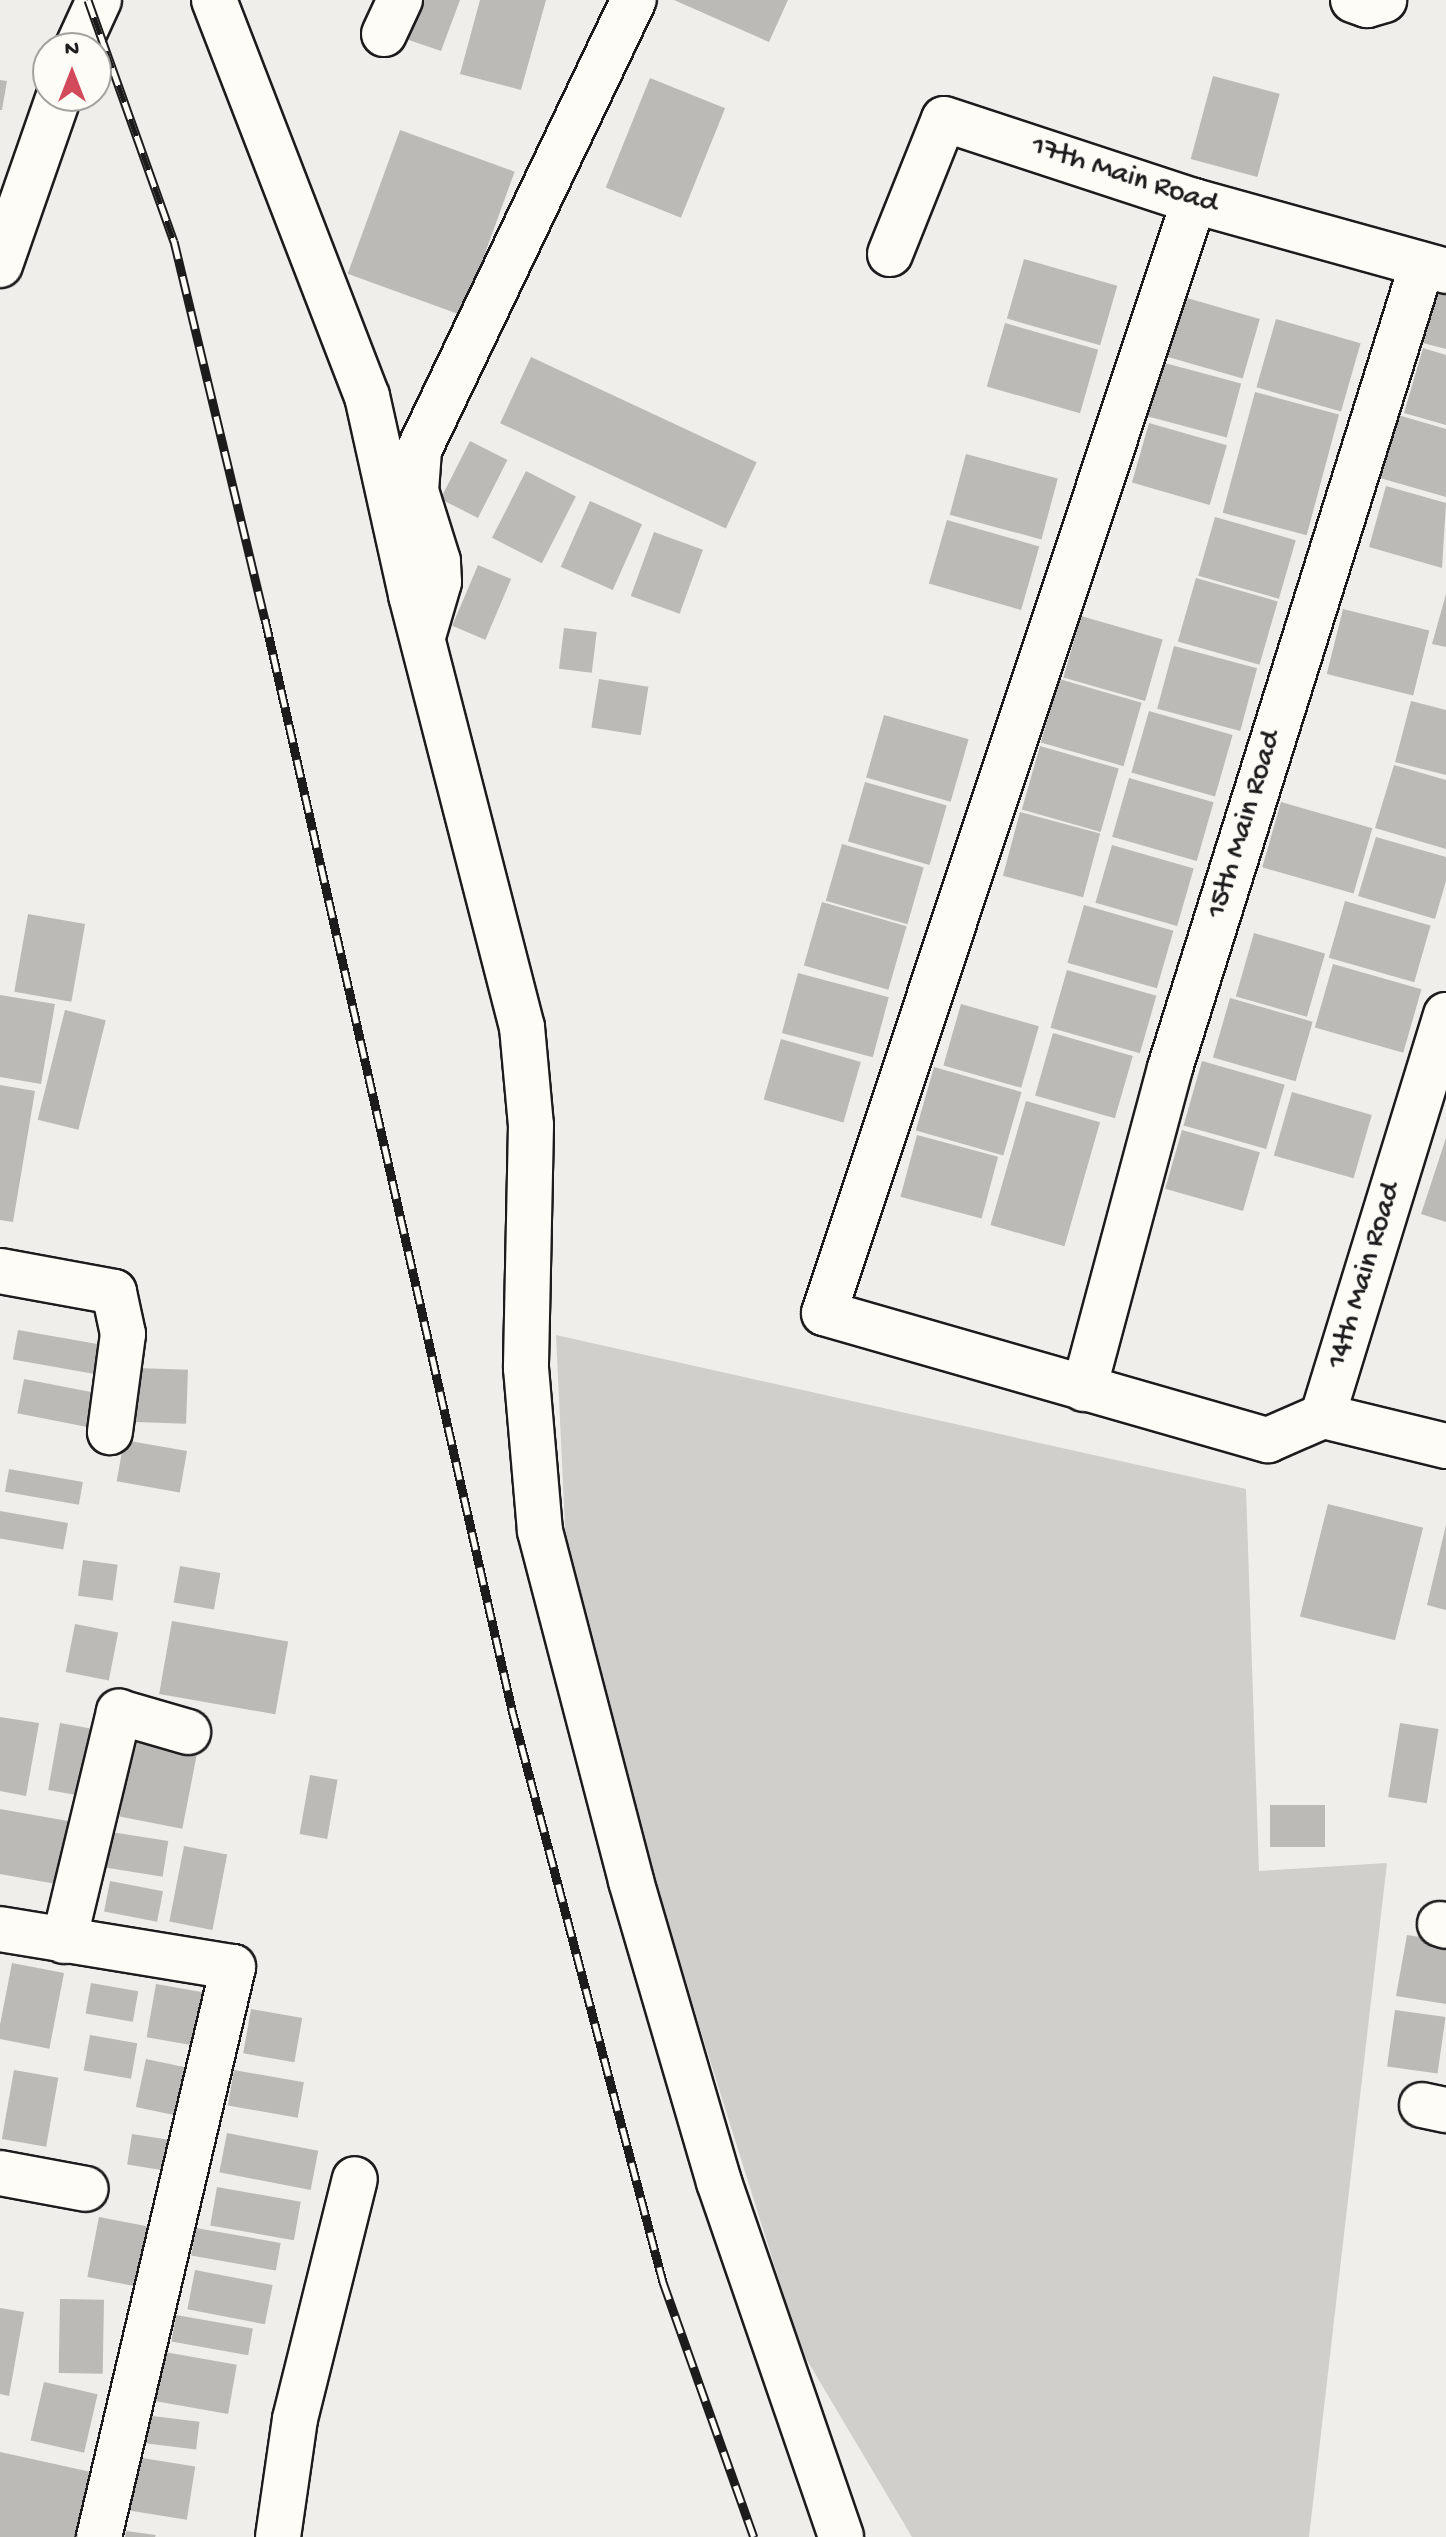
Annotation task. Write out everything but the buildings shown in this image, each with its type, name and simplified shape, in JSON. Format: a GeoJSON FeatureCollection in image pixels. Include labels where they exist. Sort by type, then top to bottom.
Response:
{"type":"FeatureCollection","features":[{"type":"Feature","properties":{"kind":"street"},"geometry":{"type":"LineString","coordinates":[[84,32],[99,0]]}},
{"type":"Feature","properties":{"kind":"street"},"geometry":{"type":"LineString","coordinates":[[214,0],[367,396],[522,1027],[531,1125],[526,1368],[540,1531],[631,1881],[719,2182],[841,2537]]}},
{"type":"Feature","properties":{"kind":"street"},"geometry":{"type":"LineString","coordinates":[[424,633],[439,582],[438,561],[416,491],[419,450],[634,0]]}},
{"type":"Feature","properties":{"kind":"street"},"geometry":{"type":"LineString","coordinates":[[1353,0],[1377,5],[1384,0]]}},
{"type":"Feature","properties":{"kind":"street"},"geometry":{"type":"LineString","coordinates":[[0,265],[53,112]]}},
{"type":"Feature","properties":{"kind":"street","name":"17th Main Road"},"geometry":{"type":"LineString","coordinates":[[890,254],[944,119],[1194,201],[1434,268]]}},
{"type":"Feature","properties":{"kind":"street"},"geometry":{"type":"LineString","coordinates":[[1194,201],[824,1313],[1268,1440],[1323,1416],[1446,1446]]}},
{"type":"Feature","properties":{"kind":"street","name":"15th Main Road"},"geometry":{"type":"LineString","coordinates":[[1084,1389],[1170,1068],[1434,268]]}},
{"type":"Feature","properties":{"kind":"street","name":"14th Main Road"},"geometry":{"type":"LineString","coordinates":[[1323,1416],[1446,1015]]}},
{"type":"Feature","properties":{"kind":"street"},"geometry":{"type":"LineString","coordinates":[[0,1271],[114,1292],[123,1334],[110,1432]]}},
{"type":"Feature","properties":{"kind":"street"},"geometry":{"type":"LineString","coordinates":[[64,1941],[119,1712],[188,1732]]}},
{"type":"Feature","properties":{"kind":"street"},"geometry":{"type":"LineString","coordinates":[[0,1929],[233,1967],[99,2537]]}},
{"type":"Feature","properties":{"kind":"street"},"geometry":{"type":"LineString","coordinates":[[0,2173],[86,2189]]}},
{"type":"Feature","properties":{"kind":"street"},"geometry":{"type":"LineString","coordinates":[[278,2537],[295,2419],[355,2179]]}},
{"type":"Feature","properties":{"kind":"shaded area"},"geometry":{"type":"Polygon","coordinates":[[[556,1335],[1246,1489],[1259,1871],[1387,1863],[1309,2537],[912,2537],[801,2350],[569,1611],[556,1335]]]}},
{"type":"Feature","properties":{"kind":"railway"},"geometry":{"type":"LineString","coordinates":[[88,0],[174,241],[265,619],[512,1710],[663,2282],[754,2537]]}}]}
